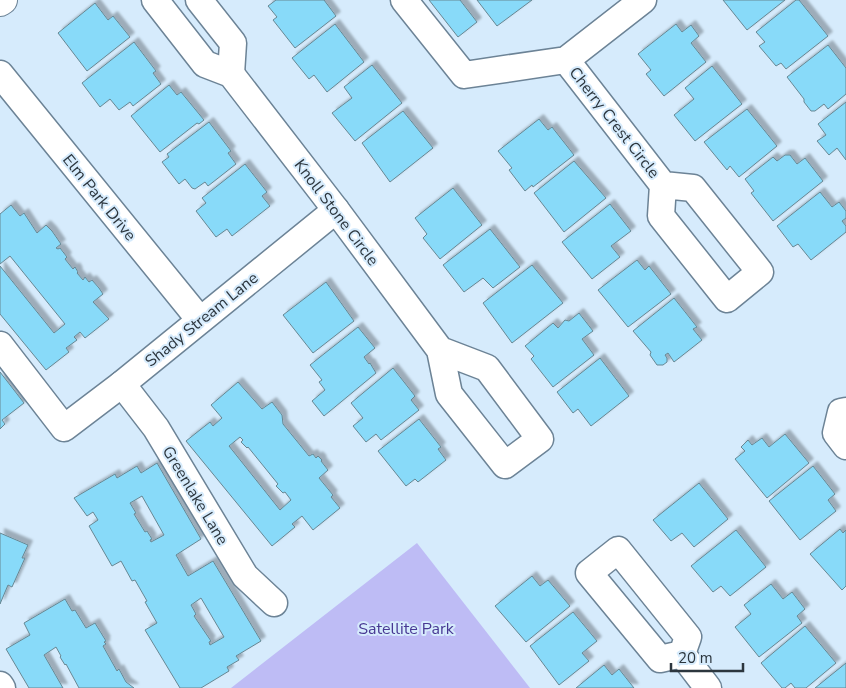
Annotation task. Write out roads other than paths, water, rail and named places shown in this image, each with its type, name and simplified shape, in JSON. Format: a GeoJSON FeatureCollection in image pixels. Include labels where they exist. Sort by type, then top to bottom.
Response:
{"type":"FeatureCollection","features":[{"type":"Feature","properties":{"kind":"street"},"geometry":{"type":"LineString","coordinates":[[155,0],[205,64],[231,74],[233,43],[199,0]]}},
{"type":"Feature","properties":{"kind":"street"},"geometry":{"type":"LineString","coordinates":[[404,0],[464,75],[566,60],[643,0]]}},
{"type":"Feature","properties":{"kind":"street","name":"Cherry Crest Circle"},"geometry":{"type":"LineString","coordinates":[[566,60],[663,185]]}},
{"type":"Feature","properties":{"kind":"street","name":"Elm Park Drive"},"geometry":{"type":"LineString","coordinates":[[0,74],[200,320]]}},
{"type":"Feature","properties":{"kind":"street","name":"Knoll Stone Circle"},"geometry":{"type":"LineString","coordinates":[[231,74],[336,210],[440,350]]}},
{"type":"Feature","properties":{"kind":"street","name":"Shady Stream Lane"},"geometry":{"type":"LineString","coordinates":[[0,345],[64,428],[122,384],[336,210]]}},
{"type":"Feature","properties":{"kind":"street","name":"Greenlake Lane"},"geometry":{"type":"LineString","coordinates":[[122,384],[156,428],[245,576],[274,602]]}},
{"type":"Feature","properties":{"kind":"street"},"geometry":{"type":"LineString","coordinates":[[846,411],[841,412],[836,433],[846,446]]}},
{"type":"Feature","properties":{"kind":"street"},"geometry":{"type":"LineString","coordinates":[[682,654],[708,688]]}},
{"type":"Feature","properties":{"kind":"park label","name":"Satellite Park"},"geometry":{"type":"Point","coordinates":[406,628]}}]}
